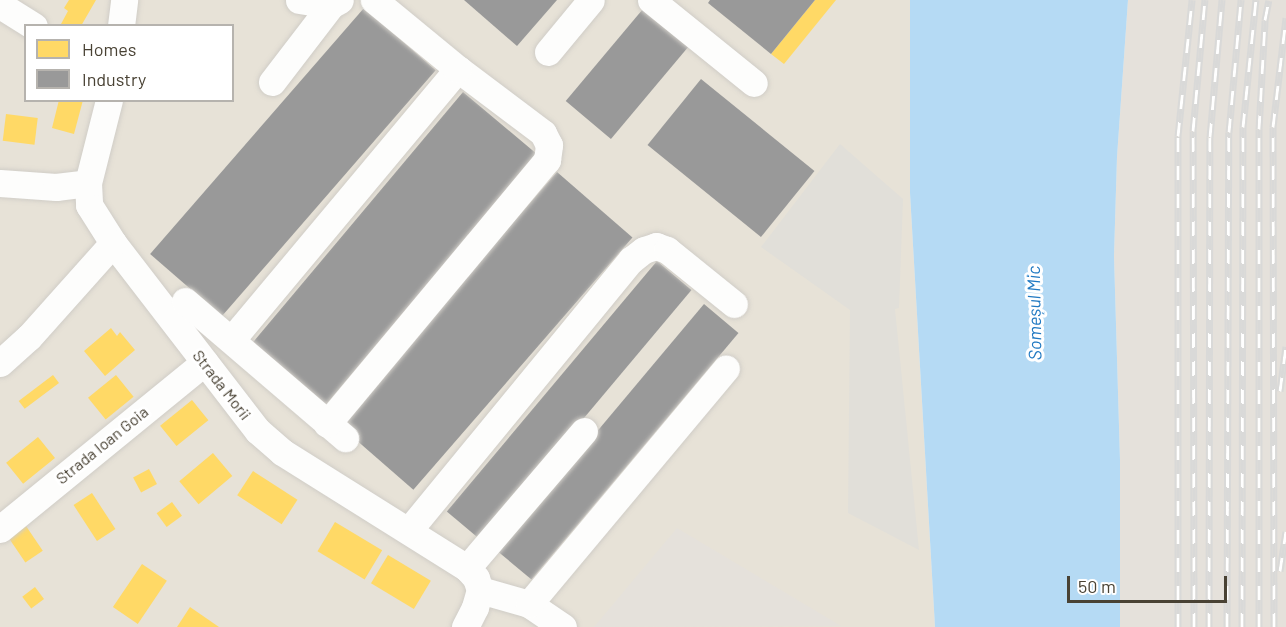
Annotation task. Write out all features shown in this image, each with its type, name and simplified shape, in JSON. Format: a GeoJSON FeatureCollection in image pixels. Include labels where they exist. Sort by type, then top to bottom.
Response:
{"type":"FeatureCollection","features":[{"type":"Feature","properties":{"kind":"street"},"geometry":{"type":"LineString","coordinates":[[121,24],[124,0]]}},
{"type":"Feature","properties":{"kind":"street"},"geometry":{"type":"LineString","coordinates":[[299,0],[336,3]]}},
{"type":"Feature","properties":{"kind":"street"},"geometry":{"type":"LineString","coordinates":[[185,301],[232,339],[336,431],[547,160],[549,145],[543,133],[458,69],[374,0]]}},
{"type":"Feature","properties":{"kind":"street"},"geometry":{"type":"LineString","coordinates":[[548,52],[591,0]]}},
{"type":"Feature","properties":{"kind":"street"},"geometry":{"type":"LineString","coordinates":[[651,0],[754,83]]}},
{"type":"Feature","properties":{"kind":"street"},"geometry":{"type":"LineString","coordinates":[[272,82],[336,3]]}},
{"type":"Feature","properties":{"kind":"street"},"geometry":{"type":"LineString","coordinates":[[0,5],[31,24]]}},
{"type":"Feature","properties":{"kind":"street"},"geometry":{"type":"LineString","coordinates":[[232,339],[458,69]]}},
{"type":"Feature","properties":{"kind":"street"},"geometry":{"type":"LineString","coordinates":[[0,183],[56,187],[88,183],[108,102]]}},
{"type":"Feature","properties":{"kind":"street","name":"Strada Morii"},"geometry":{"type":"LineString","coordinates":[[88,183],[89,205],[113,243],[258,431],[282,452],[409,530],[473,579],[529,604],[563,627]]}},
{"type":"Feature","properties":{"kind":"street"},"geometry":{"type":"LineString","coordinates":[[0,363],[29,337],[113,243]]}},
{"type":"Feature","properties":{"kind":"street"},"geometry":{"type":"LineString","coordinates":[[409,530],[631,260],[644,250],[656,246],[667,250],[734,304]]}},
{"type":"Feature","properties":{"kind":"street","name":"Strada Ioan Goia"},"geometry":{"type":"LineString","coordinates":[[0,529],[204,362]]}},
{"type":"Feature","properties":{"kind":"street"},"geometry":{"type":"LineString","coordinates":[[529,604],[726,368]]}},
{"type":"Feature","properties":{"kind":"street"},"geometry":{"type":"LineString","coordinates":[[465,627],[476,607],[473,579],[584,431]]}},
{"type":"Feature","properties":{"kind":"shaded area"},"geometry":{"type":"Polygon","coordinates":[[[0,0],[910,0],[910,193],[935,627],[0,627],[0,0]]]}},
{"type":"Feature","properties":{"kind":"shaded area"},"geometry":{"type":"Polygon","coordinates":[[[1128,0],[1286,0],[1286,627],[1120,627],[1120,460],[1114,256],[1117,157],[1128,0]]]}},
{"type":"Feature","properties":{"kind":"shaded area"},"geometry":{"type":"Polygon","coordinates":[[[840,144],[903,199],[899,308],[895,309],[919,550],[848,513],[850,310],[761,247],[840,144]]]}},
{"type":"Feature","properties":{"kind":"shaded area"},"geometry":{"type":"Polygon","coordinates":[[[677,528],[841,626],[594,627],[677,528]]]}},
{"type":"Feature","properties":{"kind":"water","name":"Someșul Mic"},"geometry":{"type":"Polygon","coordinates":[[[910,0],[1128,0],[1117,157],[1114,256],[1120,460],[1120,627],[935,627],[910,193],[910,0]]]}},
{"type":"Feature","properties":{"kind":"building: Homes"},"geometry":{"type":"Polygon","coordinates":[[[69,0],[96,0],[82,24],[61,24],[68,11],[64,8],[69,0]]]}},
{"type":"Feature","properties":{"kind":"building: Homes"},"geometry":{"type":"Polygon","coordinates":[[[815,0],[836,0],[784,64],[771,54],[815,0]]]}},
{"type":"Feature","properties":{"kind":"building: Homes"},"geometry":{"type":"Polygon","coordinates":[[[58,102],[82,102],[74,134],[52,128],[58,102]]]}},
{"type":"Feature","properties":{"kind":"building: Homes"},"geometry":{"type":"Polygon","coordinates":[[[6,114],[38,118],[34,145],[3,141],[6,114]]]}},
{"type":"Feature","properties":{"kind":"building: Homes"},"geometry":{"type":"Polygon","coordinates":[[[111,328],[117,336],[120,332],[135,350],[105,376],[84,351],[111,328]]]}},
{"type":"Feature","properties":{"kind":"building: Homes"},"geometry":{"type":"Polygon","coordinates":[[[53,375],[59,383],[25,409],[19,401],[53,375]]]}},
{"type":"Feature","properties":{"kind":"building: Homes"},"geometry":{"type":"Polygon","coordinates":[[[116,375],[134,397],[106,419],[88,398],[116,375]]]}},
{"type":"Feature","properties":{"kind":"building: Homes"},"geometry":{"type":"Polygon","coordinates":[[[192,400],[208,420],[176,446],[160,426],[192,400]]]}},
{"type":"Feature","properties":{"kind":"building: Homes"},"geometry":{"type":"Polygon","coordinates":[[[38,437],[55,458],[23,484],[6,463],[38,437]]]}},
{"type":"Feature","properties":{"kind":"building: Homes"},"geometry":{"type":"Polygon","coordinates":[[[213,453],[232,476],[199,504],[179,481],[213,453]]]}},
{"type":"Feature","properties":{"kind":"building: Homes"},"geometry":{"type":"Polygon","coordinates":[[[149,469],[157,484],[141,492],[133,477],[149,469]]]}},
{"type":"Feature","properties":{"kind":"building: Homes"},"geometry":{"type":"Polygon","coordinates":[[[253,471],[297,500],[282,524],[237,495],[253,471]]]}},
{"type":"Feature","properties":{"kind":"building: Homes"},"geometry":{"type":"Polygon","coordinates":[[[92,493],[115,529],[97,541],[74,505],[92,493]]]}},
{"type":"Feature","properties":{"kind":"building: Homes"},"geometry":{"type":"Polygon","coordinates":[[[172,502],[182,516],[167,527],[157,513],[172,502]]]}},
{"type":"Feature","properties":{"kind":"building: Homes"},"geometry":{"type":"Polygon","coordinates":[[[335,522],[382,550],[365,579],[317,551],[335,522]]]}},
{"type":"Feature","properties":{"kind":"building: Homes"},"geometry":{"type":"Polygon","coordinates":[[[26,526],[43,551],[25,563],[9,538],[26,526]]]}},
{"type":"Feature","properties":{"kind":"building: Homes"},"geometry":{"type":"Polygon","coordinates":[[[388,555],[431,581],[414,609],[371,583],[388,555]]]}},
{"type":"Feature","properties":{"kind":"building: Homes"},"geometry":{"type":"Polygon","coordinates":[[[142,564],[167,581],[138,624],[113,607],[142,564]]]}},
{"type":"Feature","properties":{"kind":"building: Homes"},"geometry":{"type":"Polygon","coordinates":[[[35,587],[44,599],[31,609],[22,597],[35,587]]]}},
{"type":"Feature","properties":{"kind":"building: Homes"},"geometry":{"type":"Polygon","coordinates":[[[190,607],[219,627],[177,627],[190,607]]]}},
{"type":"Feature","properties":{"kind":"building: Industry"},"geometry":{"type":"Polygon","coordinates":[[[464,0],[557,0],[517,46],[464,0]]]}},
{"type":"Feature","properties":{"kind":"building: Industry"},"geometry":{"type":"Polygon","coordinates":[[[710,0],[815,0],[771,54],[708,3],[710,0]]]}},
{"type":"Feature","properties":{"kind":"building: Industry"},"geometry":{"type":"Polygon","coordinates":[[[648,3],[693,41],[611,139],[566,101],[648,3]]]}},
{"type":"Feature","properties":{"kind":"building: Industry"},"geometry":{"type":"Polygon","coordinates":[[[364,8],[436,70],[222,316],[150,254],[364,8]]]}},
{"type":"Feature","properties":{"kind":"building: Industry"},"geometry":{"type":"Polygon","coordinates":[[[701,79],[814,171],[761,237],[648,145],[701,79]]]}},
{"type":"Feature","properties":{"kind":"building: Industry"},"geometry":{"type":"Polygon","coordinates":[[[463,92],[537,154],[324,407],[250,346],[463,92]]]}},
{"type":"Feature","properties":{"kind":"building: Industry"},"geometry":{"type":"Polygon","coordinates":[[[557,172],[632,238],[413,490],[338,424],[557,172]]]}},
{"type":"Feature","properties":{"kind":"building: Industry"},"geometry":{"type":"Polygon","coordinates":[[[657,261],[691,290],[481,540],[447,511],[657,261]]]}},
{"type":"Feature","properties":{"kind":"building: Industry"},"geometry":{"type":"Polygon","coordinates":[[[704,304],[738,333],[531,580],[497,551],[704,304]]]}},
{"type":"Feature","properties":{"kind":"railway"},"geometry":{"type":"LineString","coordinates":[[1178,627],[1178,136],[1192,0]]}},
{"type":"Feature","properties":{"kind":"railway"},"geometry":{"type":"LineString","coordinates":[[1194,627],[1193,131],[1205,0]]}},
{"type":"Feature","properties":{"kind":"railway"},"geometry":{"type":"LineString","coordinates":[[1209,627],[1210,137],[1222,0]]}},
{"type":"Feature","properties":{"kind":"railway"},"geometry":{"type":"LineString","coordinates":[[1227,627],[1229,132],[1241,0]]}},
{"type":"Feature","properties":{"kind":"railway"},"geometry":{"type":"LineString","coordinates":[[1242,627],[1243,127],[1256,0]]}},
{"type":"Feature","properties":{"kind":"railway"},"geometry":{"type":"LineString","coordinates":[[1259,627],[1259,129],[1265,20],[1269,0]]}},
{"type":"Feature","properties":{"kind":"railway"},"geometry":{"type":"LineString","coordinates":[[1274,627],[1273,127],[1286,18]]}},
{"type":"Feature","properties":{"kind":"railway"},"geometry":{"type":"LineString","coordinates":[[1280,391],[1286,346]]}},
{"type":"Feature","properties":{"kind":"railway"},"geometry":{"type":"LineString","coordinates":[[1280,571],[1286,531]]}}]}
